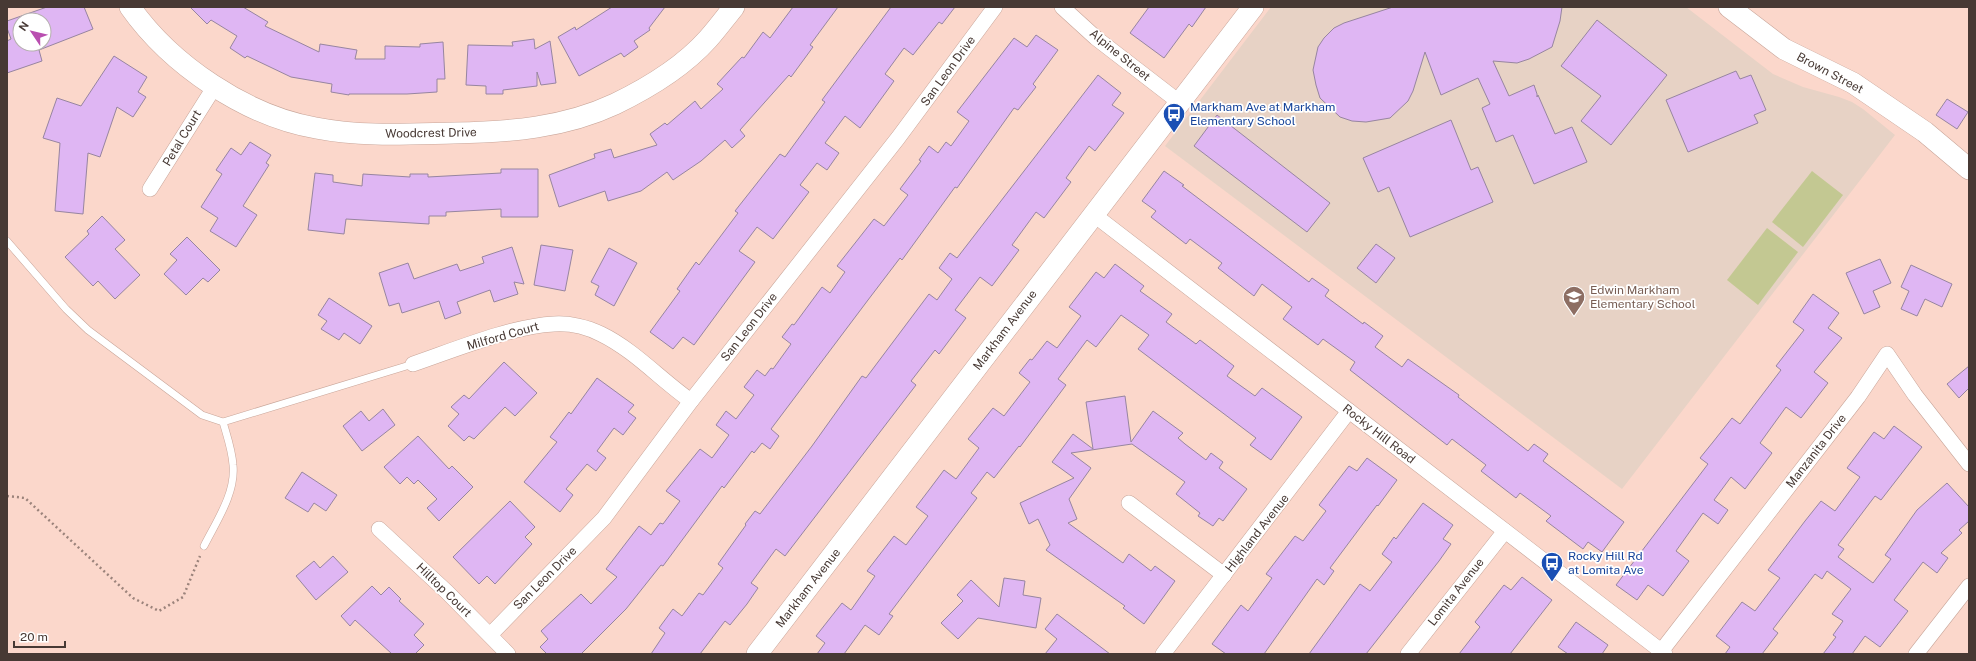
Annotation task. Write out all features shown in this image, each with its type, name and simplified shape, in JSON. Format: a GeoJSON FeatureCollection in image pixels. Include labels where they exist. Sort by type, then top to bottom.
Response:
{"type":"FeatureCollection","features":[{"type":"Feature","properties":{"kind":"street","name":"Woodcrest Drive"},"geometry":{"type":"LineString","coordinates":[[130,7],[151,33],[171,53],[215,86],[245,104],[279,118],[315,128],[353,134],[390,135],[516,131],[551,125],[588,115],[648,87],[682,63],[707,40],[734,7]]}},
{"type":"Feature","properties":{"kind":"street","name":"San Leon Drive"},"geometry":{"type":"LineString","coordinates":[[490,635],[604,518],[692,401],[898,138],[995,7]]}},
{"type":"Feature","properties":{"kind":"street","name":"Alpine Street"},"geometry":{"type":"LineString","coordinates":[[1062,7],[1096,38],[1179,102]]}},
{"type":"Feature","properties":{"kind":"street","name":"Markham Avenue"},"geometry":{"type":"LineString","coordinates":[[757,654],[841,547],[1093,214],[1253,7]]}},
{"type":"Feature","properties":{"kind":"street","name":"Brown Street"},"geometry":{"type":"LineString","coordinates":[[1729,7],[1784,50],[1853,83],[1924,132],[1969,170]]}},
{"type":"Feature","properties":{"kind":"street","name":"Petal Court"},"geometry":{"type":"LineString","coordinates":[[150,189],[215,86]]}},
{"type":"Feature","properties":{"kind":"street","name":"Rocky Hill Road"},"geometry":{"type":"LineString","coordinates":[[1093,214],[1662,653]]}},
{"type":"Feature","properties":{"kind":"street","name":"Milford Court"},"geometry":{"type":"LineString","coordinates":[[413,364],[494,337],[533,326],[554,324],[578,326],[601,334],[623,348],[692,401]]}},
{"type":"Feature","properties":{"kind":"street","name":"Manzanita Drive"},"geometry":{"type":"LineString","coordinates":[[1662,653],[1858,397],[1887,354],[1915,395],[1969,464]]}},
{"type":"Feature","properties":{"kind":"street","name":"Highland Avenue"},"geometry":{"type":"LineString","coordinates":[[1163,654],[1349,411]]}},
{"type":"Feature","properties":{"kind":"street"},"geometry":{"type":"LineString","coordinates":[[1129,503],[1224,575]]}},
{"type":"Feature","properties":{"kind":"street","name":"Hilltop Court"},"geometry":{"type":"LineString","coordinates":[[379,529],[508,654]]}},
{"type":"Feature","properties":{"kind":"street","name":"Lomita Avenue"},"geometry":{"type":"LineString","coordinates":[[1408,654],[1504,531]]}},
{"type":"Feature","properties":{"kind":"street"},"geometry":{"type":"LineString","coordinates":[[1916,654],[1966,594]]}},
{"type":"Feature","properties":{"kind":"lane"},"geometry":{"type":"LineString","coordinates":[[7,241],[66,309],[88,330],[202,414],[223,422],[413,364]]}},
{"type":"Feature","properties":{"kind":"lane"},"geometry":{"type":"LineString","coordinates":[[204,546],[232,484],[232,454],[223,422]]}},
{"type":"Feature","properties":{"kind":"path"},"geometry":{"type":"LineString","coordinates":[[7,496],[25,498],[133,598],[159,611],[184,598],[204,546]]}},
{"type":"Feature","properties":{"kind":"shaded area","name":"Edwin Markham Elementary School"},"geometry":{"type":"Polygon","coordinates":[[[1271,7],[1686,7],[1773,74],[1803,87],[1852,102],[1895,135],[1622,489],[1165,146],[1271,7]]]}},
{"type":"Feature","properties":{"kind":"green space"},"geometry":{"type":"Polygon","coordinates":[[[1812,171],[1843,195],[1803,247],[1772,222],[1812,171]]]}},
{"type":"Feature","properties":{"kind":"green space"},"geometry":{"type":"Polygon","coordinates":[[[1767,228],[1798,252],[1758,305],[1727,280],[1767,228]]]}},
{"type":"Feature","properties":{"kind":"building"},"geometry":{"type":"Polygon","coordinates":[[[47,7],[84,7],[93,29],[52,45],[52,12],[33,12],[47,7]]]}},
{"type":"Feature","properties":{"kind":"building"},"geometry":{"type":"Polygon","coordinates":[[[190,7],[243,7],[268,22],[265,26],[319,52],[320,44],[357,50],[355,59],[385,59],[385,46],[420,47],[420,44],[443,42],[445,79],[437,79],[437,92],[349,95],[331,92],[332,84],[291,77],[247,56],[245,58],[230,48],[237,36],[211,20],[207,24],[190,7]]]}},
{"type":"Feature","properties":{"kind":"building"},"geometry":{"type":"Polygon","coordinates":[[[612,7],[665,7],[649,28],[650,30],[634,41],[638,47],[624,57],[621,53],[579,76],[558,37],[575,27],[576,30],[612,7]]]}},
{"type":"Feature","properties":{"kind":"building"},"geometry":{"type":"Polygon","coordinates":[[[793,7],[838,7],[810,45],[813,47],[791,77],[789,75],[740,130],[745,136],[732,148],[725,140],[701,161],[673,180],[667,172],[641,191],[608,201],[605,191],[559,207],[549,175],[595,158],[594,154],[611,149],[614,158],[657,145],[650,134],[665,123],[667,125],[695,101],[701,109],[723,89],[717,84],[742,57],[744,58],[763,32],[770,38],[793,7]]]}},
{"type":"Feature","properties":{"kind":"building"},"geometry":{"type":"Polygon","coordinates":[[[891,7],[955,7],[942,24],[939,22],[913,55],[904,48],[885,74],[894,81],[860,128],[845,116],[825,143],[839,153],[827,170],[817,163],[800,185],[809,192],[773,239],[757,227],[739,251],[755,262],[694,345],[683,337],[673,349],[650,332],[680,291],[677,289],[696,262],[699,265],[738,213],[735,211],[780,154],[785,157],[825,102],[822,100],[891,7]]]}},
{"type":"Feature","properties":{"kind":"building"},"geometry":{"type":"Polygon","coordinates":[[[1149,7],[1206,7],[1192,27],[1189,24],[1164,58],[1130,33],[1149,7]]]}},
{"type":"Feature","properties":{"kind":"building"},"geometry":{"type":"Polygon","coordinates":[[[1393,7],[1562,7],[1560,21],[1552,47],[1529,59],[1517,63],[1493,61],[1509,96],[1534,85],[1537,97],[1538,95],[1555,134],[1572,127],[1587,162],[1534,184],[1513,135],[1496,142],[1482,108],[1490,104],[1478,78],[1441,95],[1425,52],[1413,91],[1408,101],[1390,118],[1366,122],[1352,121],[1340,117],[1320,98],[1313,70],[1318,47],[1324,38],[1334,28],[1344,23],[1393,7]]]}},
{"type":"Feature","properties":{"kind":"building"},"geometry":{"type":"Polygon","coordinates":[[[12,19],[12,52],[40,52],[42,61],[7,73],[7,41],[11,39],[7,28],[7,21],[12,19]]]}},
{"type":"Feature","properties":{"kind":"building"},"geometry":{"type":"Polygon","coordinates":[[[1597,20],[1667,75],[1611,145],[1581,121],[1601,96],[1561,66],[1597,20]]]}},
{"type":"Feature","properties":{"kind":"building"},"geometry":{"type":"Polygon","coordinates":[[[1036,35],[1058,50],[1033,84],[1036,87],[1018,110],[1014,108],[957,188],[955,187],[902,260],[900,258],[771,429],[779,436],[770,449],[762,443],[754,453],[752,451],[724,488],[722,486],[663,566],[661,565],[626,609],[581,654],[547,654],[540,647],[548,639],[541,631],[581,594],[591,604],[617,577],[606,569],[639,526],[651,535],[660,523],[663,524],[680,501],[666,491],[700,449],[712,458],[729,435],[716,425],[726,411],[736,419],[754,395],[744,387],[757,370],[765,376],[771,368],[773,369],[791,344],[782,337],[792,324],[794,325],[822,287],[830,293],[845,272],[837,266],[874,219],[884,226],[908,195],[900,189],[921,161],[919,160],[929,146],[938,153],[946,142],[951,146],[969,121],[957,112],[1014,38],[1027,47],[1036,35]]]}},
{"type":"Feature","properties":{"kind":"building"},"geometry":{"type":"Polygon","coordinates":[[[534,39],[535,49],[550,41],[556,83],[541,85],[537,72],[537,86],[503,90],[503,94],[486,94],[486,86],[466,85],[468,45],[513,46],[512,42],[534,39]]]}},
{"type":"Feature","properties":{"kind":"building"},"geometry":{"type":"Polygon","coordinates":[[[114,56],[147,77],[138,92],[146,97],[133,117],[117,107],[100,157],[88,153],[83,214],[55,211],[60,143],[43,138],[57,98],[81,106],[114,56]]]}},
{"type":"Feature","properties":{"kind":"building"},"geometry":{"type":"Polygon","coordinates":[[[1736,71],[1740,79],[1751,75],[1766,110],[1754,115],[1758,123],[1688,152],[1666,100],[1736,71]]]}},
{"type":"Feature","properties":{"kind":"building"},"geometry":{"type":"Polygon","coordinates":[[[1098,75],[1121,93],[1112,105],[1124,113],[1095,151],[1089,146],[1066,178],[1071,182],[1044,218],[1036,212],[1012,245],[1019,250],[992,286],[980,277],[955,310],[966,318],[939,354],[935,350],[911,381],[916,385],[785,556],[776,549],[751,583],[758,588],[747,604],[730,625],[725,621],[700,654],[651,654],[665,633],[659,628],[673,609],[682,616],[699,593],[703,595],[723,568],[718,564],[746,525],[745,524],[755,511],[760,514],[812,446],[862,376],[866,378],[929,294],[937,300],[952,279],[939,268],[950,253],[957,258],[1098,75]]]}},
{"type":"Feature","properties":{"kind":"building"},"geometry":{"type":"Polygon","coordinates":[[[1947,99],[1968,112],[1957,129],[1936,115],[1947,99]]]}},
{"type":"Feature","properties":{"kind":"building"},"geometry":{"type":"Polygon","coordinates":[[[1217,115],[1330,203],[1307,232],[1194,146],[1217,115]]]}},
{"type":"Feature","properties":{"kind":"building"},"geometry":{"type":"Polygon","coordinates":[[[1451,120],[1471,170],[1478,167],[1493,202],[1410,237],[1389,187],[1378,192],[1363,158],[1451,120]]]}},
{"type":"Feature","properties":{"kind":"building"},"geometry":{"type":"Polygon","coordinates":[[[250,142],[271,155],[266,163],[269,165],[243,206],[257,215],[236,247],[210,231],[218,218],[201,207],[222,174],[216,170],[231,148],[241,155],[250,142]]]}},
{"type":"Feature","properties":{"kind":"building"},"geometry":{"type":"Polygon","coordinates":[[[501,169],[538,169],[538,217],[501,217],[501,209],[446,212],[446,216],[429,216],[429,224],[346,219],[344,234],[308,230],[315,173],[333,175],[333,182],[362,186],[363,174],[410,177],[410,174],[428,174],[428,177],[501,173],[501,169]]]}},
{"type":"Feature","properties":{"kind":"building"},"geometry":{"type":"Polygon","coordinates":[[[1164,171],[1309,282],[1312,278],[1329,290],[1325,296],[1363,324],[1364,322],[1383,336],[1375,347],[1402,367],[1408,359],[1459,395],[1458,397],[1528,451],[1534,444],[1548,454],[1543,461],[1624,522],[1602,552],[1588,542],[1583,549],[1546,521],[1551,516],[1520,493],[1516,498],[1481,471],[1486,465],[1452,439],[1447,445],[1350,370],[1355,362],[1323,339],[1318,345],[1283,319],[1292,307],[1262,284],[1254,296],[1218,268],[1222,263],[1190,239],[1186,244],[1151,217],[1156,211],[1142,201],[1164,171]]]}},
{"type":"Feature","properties":{"kind":"building"},"geometry":{"type":"Polygon","coordinates":[[[102,216],[125,240],[115,249],[140,275],[115,299],[98,281],[93,286],[65,257],[89,234],[87,231],[102,216]]]}},
{"type":"Feature","properties":{"kind":"building"},"geometry":{"type":"Polygon","coordinates":[[[187,237],[220,270],[208,282],[203,278],[186,295],[164,274],[177,260],[170,254],[187,237]]]}},
{"type":"Feature","properties":{"kind":"building"},"geometry":{"type":"Polygon","coordinates":[[[1376,244],[1395,258],[1376,283],[1357,268],[1376,244]]]}},
{"type":"Feature","properties":{"kind":"building"},"geometry":{"type":"Polygon","coordinates":[[[541,245],[573,250],[565,291],[534,285],[541,245]]]}},
{"type":"Feature","properties":{"kind":"building"},"geometry":{"type":"Polygon","coordinates":[[[512,247],[524,284],[514,282],[518,294],[494,302],[490,290],[457,302],[461,313],[445,319],[439,301],[402,313],[399,303],[389,306],[379,273],[408,263],[414,279],[457,264],[460,271],[484,263],[482,257],[512,247]]]}},
{"type":"Feature","properties":{"kind":"building"},"geometry":{"type":"Polygon","coordinates":[[[609,248],[637,263],[614,306],[595,295],[599,286],[591,282],[609,248]]]}},
{"type":"Feature","properties":{"kind":"building"},"geometry":{"type":"Polygon","coordinates":[[[1880,259],[1891,283],[1873,291],[1880,307],[1864,314],[1846,273],[1880,259]]]}},
{"type":"Feature","properties":{"kind":"building"},"geometry":{"type":"Polygon","coordinates":[[[1115,264],[1144,286],[1140,291],[1172,314],[1166,322],[1196,344],[1200,340],[1234,366],[1227,376],[1255,396],[1262,388],[1302,417],[1271,460],[1250,445],[1256,438],[1138,349],[1149,335],[1121,315],[1096,347],[1087,340],[1058,379],[1066,385],[1020,447],[1019,446],[994,478],[987,472],[971,493],[977,498],[889,614],[893,616],[879,635],[865,625],[844,654],[817,654],[825,643],[816,636],[842,603],[851,610],[875,576],[867,571],[894,536],[906,545],[928,516],[916,507],[944,470],[956,479],[979,448],[968,439],[993,408],[1004,416],[1030,382],[1019,373],[1030,359],[1032,360],[1047,341],[1057,348],[1081,316],[1069,307],[1096,272],[1104,278],[1115,264]]]}},
{"type":"Feature","properties":{"kind":"building"},"geometry":{"type":"Polygon","coordinates":[[[1911,265],[1952,284],[1942,307],[1925,299],[1917,316],[1901,309],[1909,291],[1901,287],[1911,265]]]}},
{"type":"Feature","properties":{"kind":"building"},"geometry":{"type":"Polygon","coordinates":[[[1813,294],[1839,313],[1828,328],[1842,338],[1814,372],[1828,383],[1801,418],[1786,407],[1760,443],[1772,453],[1745,489],[1731,477],[1714,500],[1728,510],[1718,524],[1703,513],[1676,551],[1689,561],[1663,596],[1648,585],[1637,600],[1616,585],[1708,464],[1700,458],[1732,418],[1740,424],[1781,370],[1776,366],[1804,330],[1793,322],[1813,294]]]}},
{"type":"Feature","properties":{"kind":"building"},"geometry":{"type":"Polygon","coordinates":[[[329,298],[372,326],[360,344],[344,333],[339,340],[321,329],[327,321],[318,315],[329,298]]]}},
{"type":"Feature","properties":{"kind":"building"},"geometry":{"type":"Polygon","coordinates":[[[504,362],[537,393],[515,416],[505,407],[474,439],[469,436],[464,441],[448,426],[459,414],[451,407],[464,395],[469,399],[504,362]]]}},
{"type":"Feature","properties":{"kind":"building"},"geometry":{"type":"Polygon","coordinates":[[[1969,366],[1969,388],[1959,398],[1947,384],[1969,366]]]}},
{"type":"Feature","properties":{"kind":"building"},"geometry":{"type":"Polygon","coordinates":[[[597,378],[634,405],[628,412],[636,418],[623,435],[614,428],[597,451],[606,458],[596,471],[587,464],[566,489],[573,495],[560,512],[524,482],[557,442],[550,437],[569,412],[571,414],[597,378]]]}},
{"type":"Feature","properties":{"kind":"building"},"geometry":{"type":"Polygon","coordinates":[[[1125,396],[1131,442],[1153,411],[1183,433],[1178,438],[1206,460],[1211,453],[1223,462],[1219,468],[1247,489],[1223,521],[1219,518],[1213,526],[1198,516],[1200,513],[1176,494],[1185,482],[1132,444],[1071,453],[1091,468],[1069,499],[1077,519],[1068,523],[1123,563],[1129,554],[1151,571],[1155,566],[1175,581],[1144,624],[1123,608],[1125,606],[1046,550],[1050,545],[1038,519],[1029,524],[1020,503],[1074,478],[1052,462],[1073,434],[1093,449],[1086,402],[1125,396]]]}},
{"type":"Feature","properties":{"kind":"building"},"geometry":{"type":"Polygon","coordinates":[[[383,409],[395,425],[362,451],[343,426],[361,411],[369,421],[383,409]]]}},
{"type":"Feature","properties":{"kind":"building"},"geometry":{"type":"Polygon","coordinates":[[[1894,426],[1922,447],[1881,500],[1875,496],[1838,545],[1844,549],[1838,557],[1873,583],[1891,559],[1885,555],[1917,510],[1947,483],[1969,507],[1969,521],[1959,530],[1962,533],[1941,553],[1948,558],[1937,573],[1923,562],[1894,600],[1908,611],[1880,647],[1865,636],[1852,654],[1823,654],[1836,637],[1833,635],[1843,621],[1832,614],[1851,589],[1827,571],[1822,579],[1815,574],[1773,629],[1778,633],[1762,654],[1725,654],[1730,647],[1716,636],[1742,602],[1755,611],[1780,578],[1768,570],[1821,501],[1835,511],[1860,477],[1847,468],[1874,432],[1884,439],[1894,426]]]}},
{"type":"Feature","properties":{"kind":"building"},"geometry":{"type":"Polygon","coordinates":[[[418,436],[449,469],[452,466],[473,487],[439,521],[427,508],[437,499],[418,480],[414,484],[407,477],[400,484],[384,467],[418,436]]]}},
{"type":"Feature","properties":{"kind":"building"},"geometry":{"type":"Polygon","coordinates":[[[1367,458],[1397,480],[1330,568],[1334,571],[1324,585],[1317,579],[1264,654],[1226,654],[1212,644],[1241,605],[1248,611],[1272,578],[1266,574],[1295,536],[1303,541],[1326,511],[1319,505],[1349,466],[1357,471],[1367,458]]]}},
{"type":"Feature","properties":{"kind":"building"},"geometry":{"type":"Polygon","coordinates":[[[302,472],[337,495],[326,511],[314,503],[308,512],[285,498],[302,472]]]}},
{"type":"Feature","properties":{"kind":"building"},"geometry":{"type":"Polygon","coordinates":[[[510,501],[535,527],[525,537],[532,544],[495,584],[487,576],[479,584],[453,557],[510,501]]]}},
{"type":"Feature","properties":{"kind":"building"},"geometry":{"type":"Polygon","coordinates":[[[1423,503],[1453,525],[1443,539],[1451,544],[1439,561],[1366,654],[1309,654],[1360,584],[1370,591],[1392,562],[1382,554],[1394,537],[1396,539],[1423,503]]]}},
{"type":"Feature","properties":{"kind":"building"},"geometry":{"type":"Polygon","coordinates":[[[333,556],[348,572],[316,600],[296,576],[314,561],[320,568],[333,556]]]}},
{"type":"Feature","properties":{"kind":"building"},"geometry":{"type":"Polygon","coordinates":[[[1522,577],[1552,600],[1510,654],[1459,654],[1480,627],[1475,622],[1504,585],[1511,590],[1522,577]]]}},
{"type":"Feature","properties":{"kind":"building"},"geometry":{"type":"Polygon","coordinates":[[[1004,578],[1025,581],[1023,595],[1041,598],[1036,628],[978,618],[958,639],[941,623],[963,601],[957,595],[971,580],[999,607],[1004,578]]]}},
{"type":"Feature","properties":{"kind":"building"},"geometry":{"type":"Polygon","coordinates":[[[372,586],[381,595],[389,587],[401,599],[399,601],[424,624],[414,635],[424,645],[415,654],[392,654],[355,620],[350,626],[341,616],[372,586]]]}},
{"type":"Feature","properties":{"kind":"building"},"geometry":{"type":"Polygon","coordinates":[[[1057,614],[1110,654],[1045,654],[1057,639],[1045,629],[1057,614]]]}},
{"type":"Feature","properties":{"kind":"building"},"geometry":{"type":"Polygon","coordinates":[[[1576,622],[1608,645],[1602,654],[1568,654],[1558,647],[1576,622]]]}},
{"type":"Feature","properties":{"kind":"place","name":"Markham Ave at Markham Elementary School"},"geometry":{"type":"Point","coordinates":[1174,134]}},
{"type":"Feature","properties":{"kind":"place","name":"Edwin Markham Elementary School"},"geometry":{"type":"Point","coordinates":[1574,316]}},
{"type":"Feature","properties":{"kind":"place","name":"Rocky Hill Rd at Lomita Ave"},"geometry":{"type":"Point","coordinates":[1552,582]}}]}
